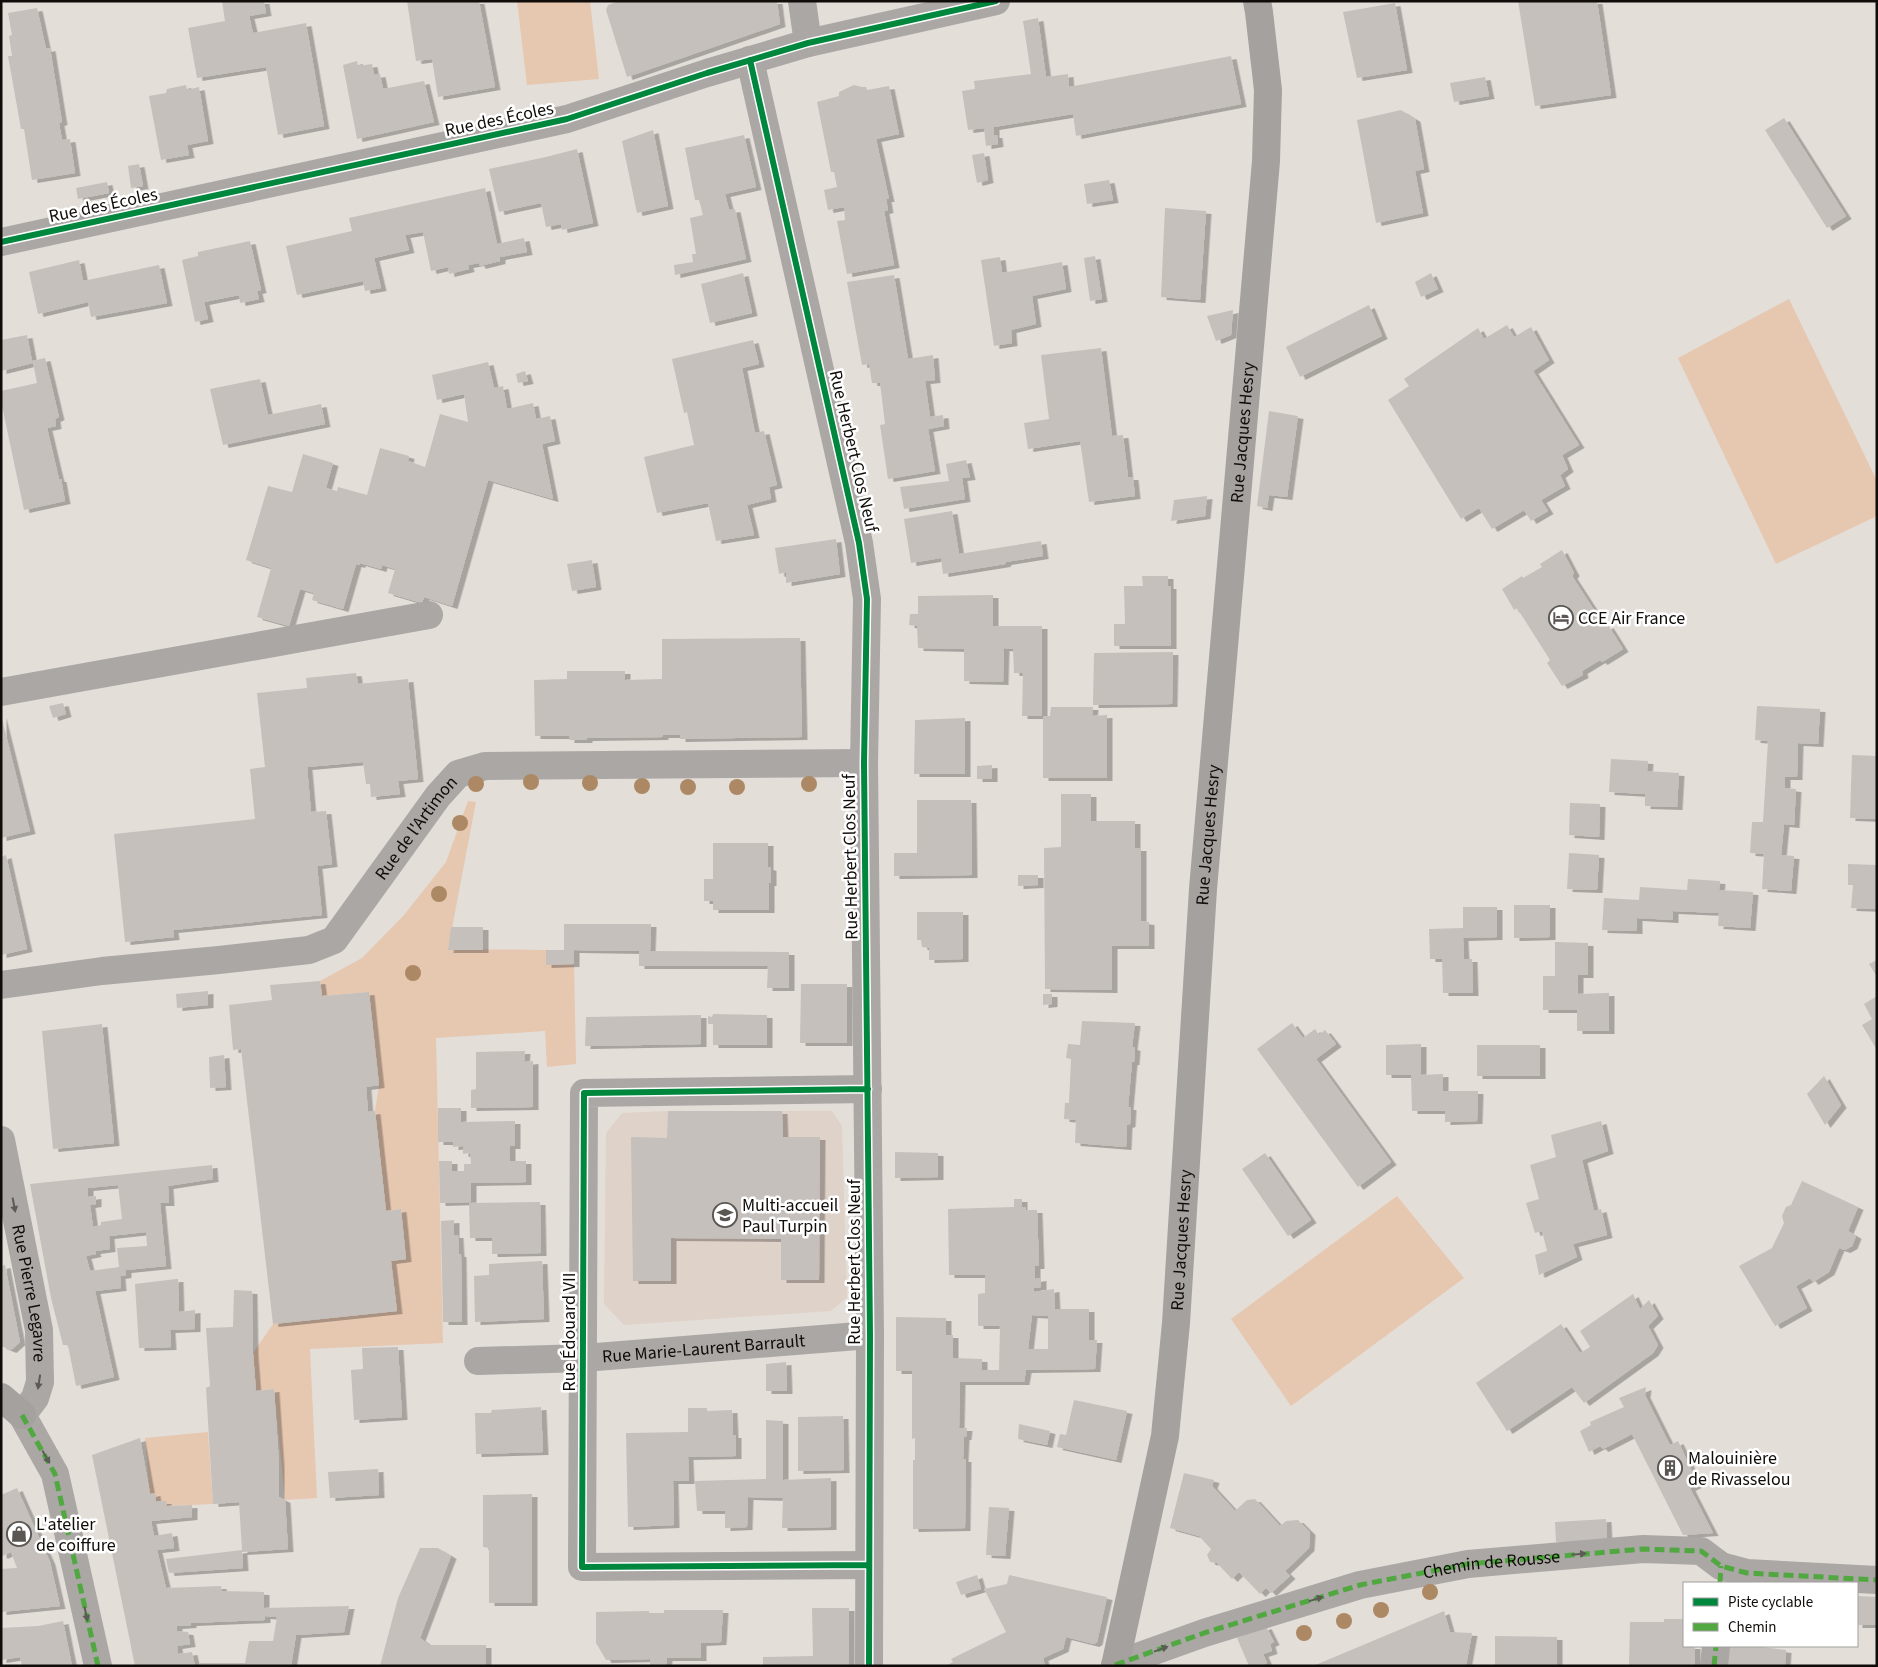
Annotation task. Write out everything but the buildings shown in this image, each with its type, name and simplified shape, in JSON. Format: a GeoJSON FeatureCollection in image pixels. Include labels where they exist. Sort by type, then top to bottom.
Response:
{"type":"FeatureCollection","features":[{"type":"Feature","properties":{"kind":"main road","name":"Rue Jacques Hesry"},"geometry":{"type":"LineString","coordinates":[[1115,1665],[1165,1436],[1176,1324],[1203,889],[1266,161],[1268,90],[1259,12],[1256,1]]}},
{"type":"Feature","properties":{"kind":"main road"},"geometry":{"type":"LineString","coordinates":[[1,1397],[22,1415]]}},
{"type":"Feature","properties":{"kind":"street"},"geometry":{"type":"LineString","coordinates":[[802,1],[808,43]]}},
{"type":"Feature","properties":{"kind":"street","name":"Rue des Écoles"},"geometry":{"type":"LineString","coordinates":[[1,242],[567,119],[808,43],[996,1]]}},
{"type":"Feature","properties":{"kind":"street","name":"Rue Herbert Clos Neuf"},"geometry":{"type":"LineString","coordinates":[[750,60],[859,543],[867,599],[864,763],[870,1335],[869,1666]]}},
{"type":"Feature","properties":{"kind":"street"},"geometry":{"type":"LineString","coordinates":[[1,692],[429,615]]}},
{"type":"Feature","properties":{"kind":"street","name":"Rue de l'Artimon"},"geometry":{"type":"LineString","coordinates":[[1,985],[102,971],[309,950],[334,940],[438,796],[458,774],[485,766],[864,763]]}},
{"type":"Feature","properties":{"kind":"street","name":"Rue Édouard VII"},"geometry":{"type":"LineString","coordinates":[[868,1089],[584,1092],[582,1567],[869,1565]]}},
{"type":"Feature","properties":{"kind":"street","name":"Rue Pierre Legavre"},"geometry":{"type":"LineString","coordinates":[[1,1140],[39,1330],[40,1382],[35,1398],[22,1415]]}},
{"type":"Feature","properties":{"kind":"street","name":"Rue Marie-Laurent Barrault"},"geometry":{"type":"LineString","coordinates":[[478,1361],[584,1358],[870,1335]]}},
{"type":"Feature","properties":{"kind":"street"},"geometry":{"type":"LineString","coordinates":[[22,1415],[55,1474],[98,1666]]}},
{"type":"Feature","properties":{"kind":"street","name":"Chemin de Rousse"},"geometry":{"type":"LineString","coordinates":[[1115,1665],[1204,1633],[1360,1585],[1468,1564],[1643,1549],[1701,1551],[1720,1575],[1747,1573],[1877,1580]]}},
{"type":"Feature","properties":{"kind":"street"},"geometry":{"type":"LineString","coordinates":[[1714,1666],[1716,1647]]}},
{"type":"Feature","properties":{"kind":"shaded area"},"geometry":{"type":"Polygon","coordinates":[[[517,1],[590,1],[599,79],[527,85],[517,1]]]}},
{"type":"Feature","properties":{"kind":"shaded area"},"geometry":{"type":"Polygon","coordinates":[[[1789,299],[1877,481],[1877,516],[1776,564],[1678,358],[1789,299]]]}},
{"type":"Feature","properties":{"kind":"shaded area"},"geometry":{"type":"Polygon","coordinates":[[[468,801],[476,802],[448,949],[546,950],[546,965],[574,964],[576,1064],[547,1067],[545,1031],[436,1038],[443,1343],[310,1349],[317,1498],[285,1500],[274,1389],[256,1391],[253,1353],[273,1324],[397,1311],[391,1261],[406,1259],[401,1209],[386,1211],[375,1111],[379,1085],[369,992],[322,996],[320,981],[362,958],[404,915],[446,862],[468,801]]]}},
{"type":"Feature","properties":{"kind":"shaded area","name":"Multi-accueil Paul Turpin"},"geometry":{"type":"Polygon","coordinates":[[[668,1111],[832,1111],[842,1126],[847,1297],[831,1311],[624,1325],[604,1304],[606,1133],[622,1113],[668,1111]]]}},
{"type":"Feature","properties":{"kind":"shaded area"},"geometry":{"type":"Polygon","coordinates":[[[1397,1196],[1464,1278],[1291,1406],[1231,1319],[1397,1196]]]}},
{"type":"Feature","properties":{"kind":"shaded area"},"geometry":{"type":"Polygon","coordinates":[[[208,1432],[213,1504],[167,1506],[156,1501],[155,1494],[150,1494],[145,1438],[208,1432]]]}},
{"type":"Feature","properties":{"kind":"marked path"},"geometry":{"type":"LineString","coordinates":[[22,1415],[55,1474],[98,1666]]}},
{"type":"Feature","properties":{"kind":"marked path"},"geometry":{"type":"LineString","coordinates":[[1115,1665],[1204,1633],[1360,1585],[1468,1564],[1643,1549],[1701,1551],[1721,1566],[1747,1573],[1877,1580]]}},
{"type":"Feature","properties":{"kind":"marked path"},"geometry":{"type":"LineString","coordinates":[[1720,1582],[1721,1566]]}},
{"type":"Feature","properties":{"kind":"marked path"},"geometry":{"type":"LineString","coordinates":[[1714,1666],[1716,1647]]}},
{"type":"Feature","properties":{"kind":"cycle path"},"geometry":{"type":"LineString","coordinates":[[1,242],[567,119],[707,73],[808,43],[996,1]]}},
{"type":"Feature","properties":{"kind":"cycle path"},"geometry":{"type":"LineString","coordinates":[[750,60],[859,543],[867,599],[864,763],[870,1335],[869,1666]]}},
{"type":"Feature","properties":{"kind":"cycle path"},"geometry":{"type":"LineString","coordinates":[[868,1089],[584,1093],[582,1567],[869,1565]]}},
{"type":"Feature","properties":{"kind":"place","name":"CCE Air France"},"geometry":{"type":"Point","coordinates":[1561,618]}},
{"type":"Feature","properties":{"kind":"place","name":"Multi-accueil Paul Turpin"},"geometry":{"type":"Point","coordinates":[725,1215]}},
{"type":"Feature","properties":{"kind":"place","name":"Malouinière de Rivasselou"},"geometry":{"type":"Point","coordinates":[1670,1468]}},
{"type":"Feature","properties":{"kind":"place","name":"L'atelier de coiffure"},"geometry":{"type":"Point","coordinates":[19,1534]}}]}
